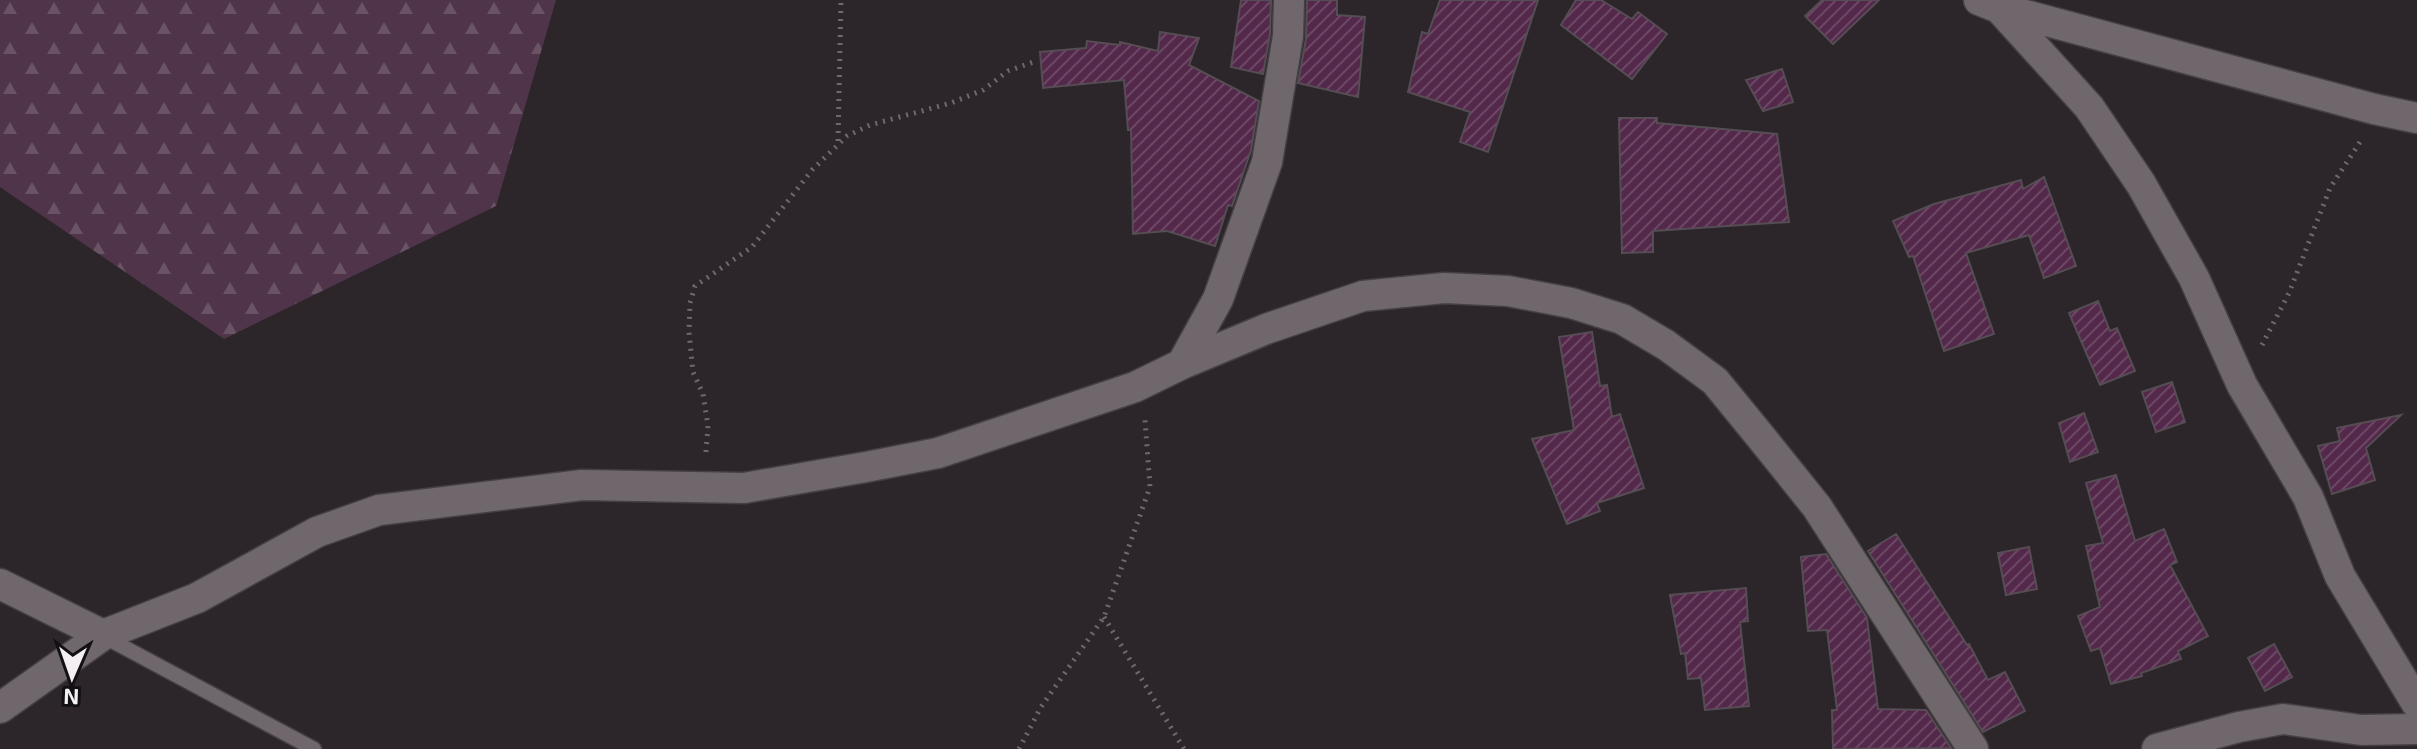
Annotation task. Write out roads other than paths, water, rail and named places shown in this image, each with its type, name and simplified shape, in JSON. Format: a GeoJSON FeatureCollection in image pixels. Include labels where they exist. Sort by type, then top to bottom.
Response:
{"type":"FeatureCollection","features":[{"type":"Feature","properties":{"kind":"street"},"geometry":{"type":"LineString","coordinates":[[1182,364],[1218,299],[1267,162],[1288,36],[1289,0]]}},
{"type":"Feature","properties":{"kind":"street"},"geometry":{"type":"LineString","coordinates":[[1989,4],[2417,118]]}},
{"type":"Feature","properties":{"kind":"street"},"geometry":{"type":"LineString","coordinates":[[1989,4],[2089,107],[2141,184],[2194,278],[2240,380],[2308,497],[2340,576],[2417,704]]}},
{"type":"Feature","properties":{"kind":"street"},"geometry":{"type":"LineString","coordinates":[[0,708],[103,635],[197,598],[317,532],[379,510],[582,485],[744,488],[938,453],[1142,383],[1266,329],[1363,296],[1444,288],[1508,291],[1571,303],[1622,319],[1666,345],[1715,381],[1817,507],[1973,749]]}},
{"type":"Feature","properties":{"kind":"street"},"geometry":{"type":"LineString","coordinates":[[0,584],[103,635]]}},
{"type":"Feature","properties":{"kind":"street"},"geometry":{"type":"LineString","coordinates":[[2157,749],[2239,727],[2283,719],[2361,730],[2417,729]]}},
{"type":"Feature","properties":{"kind":"lane"},"geometry":{"type":"LineString","coordinates":[[103,635],[314,749]]}}]}
